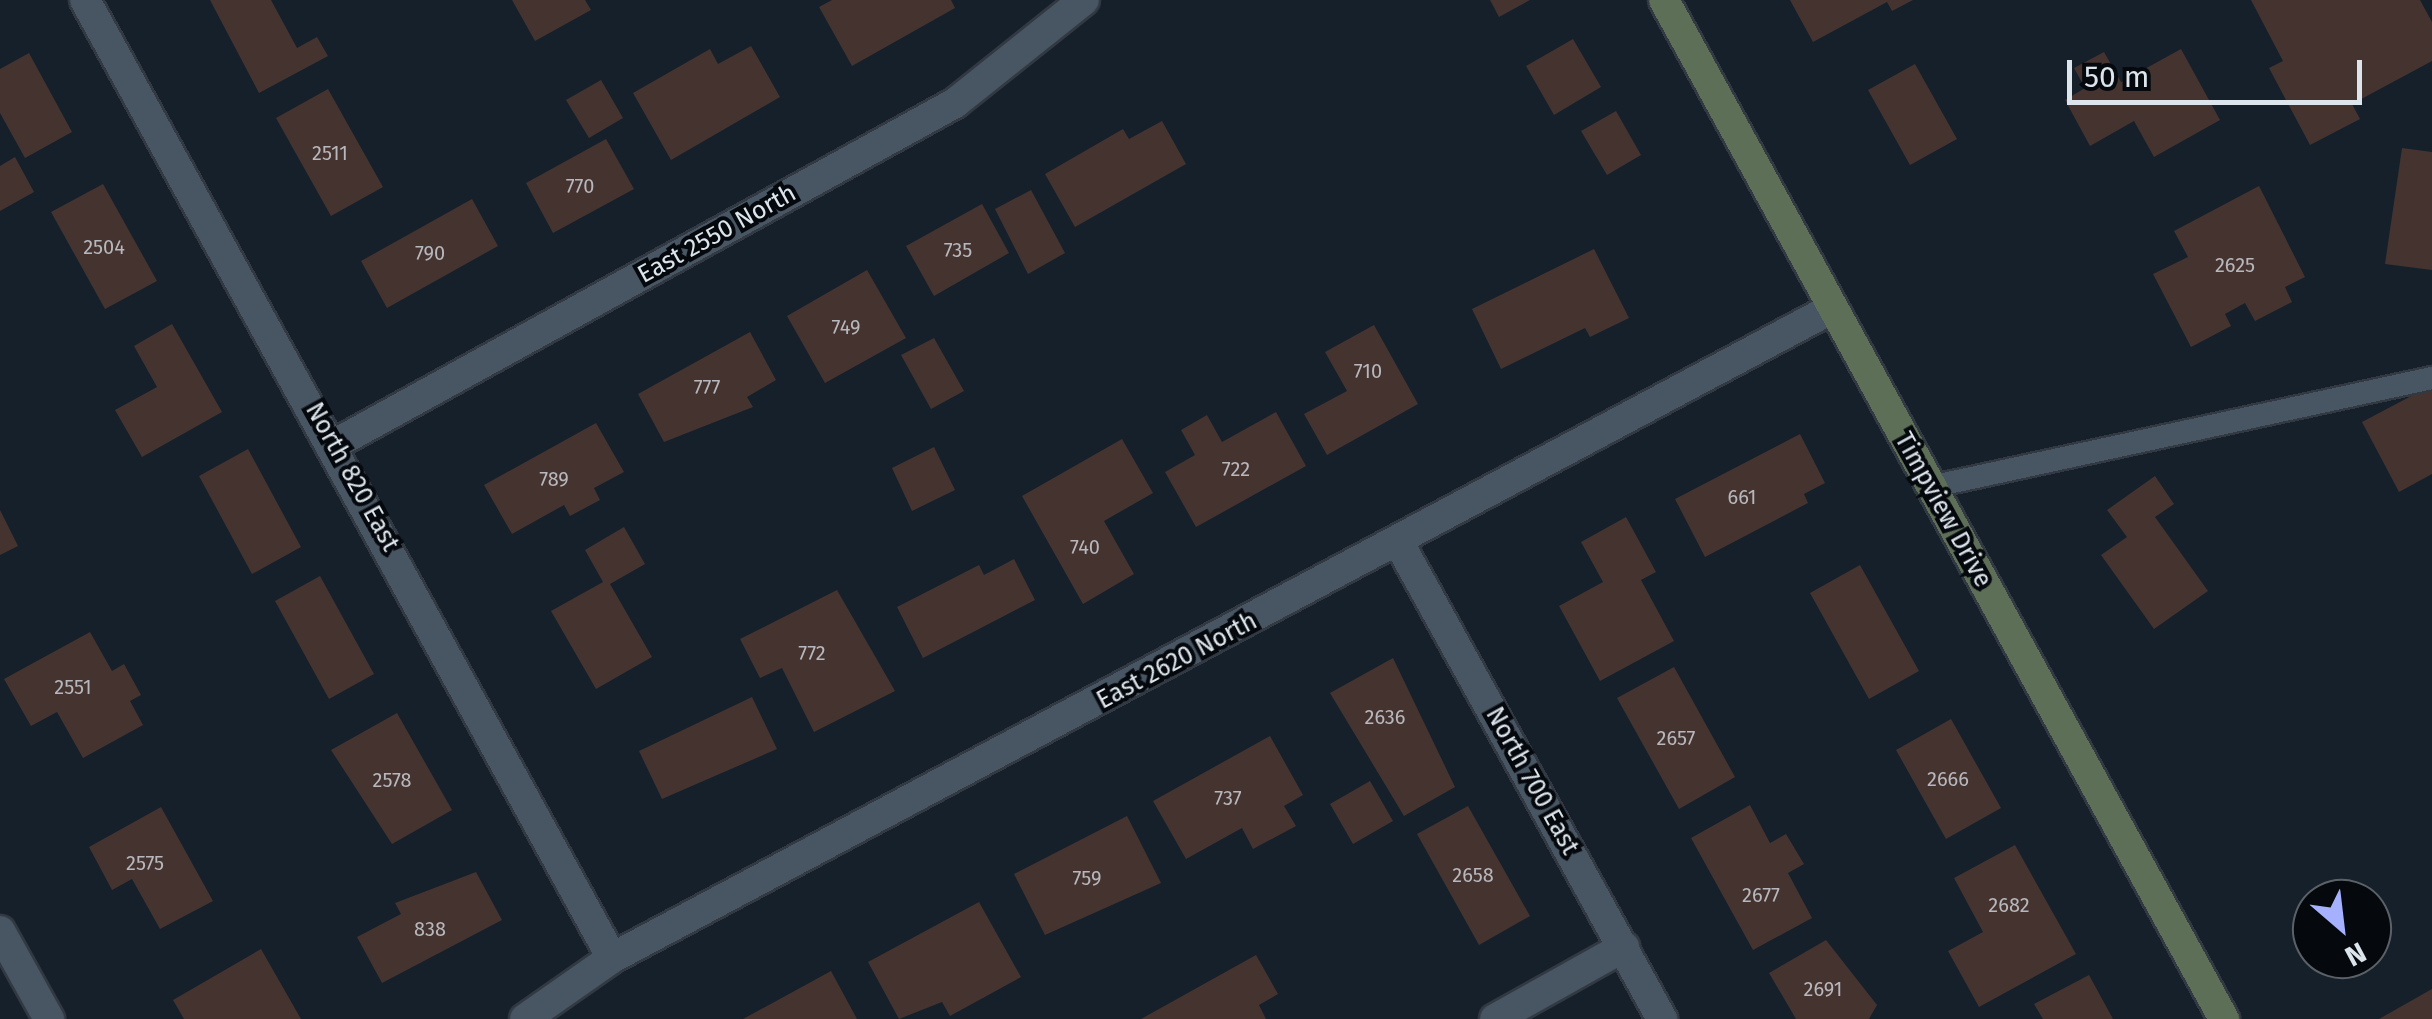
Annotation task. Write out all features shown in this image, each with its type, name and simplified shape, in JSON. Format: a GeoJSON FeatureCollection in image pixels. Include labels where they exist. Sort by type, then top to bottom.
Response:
{"type":"FeatureCollection","features":[{"type":"Feature","properties":{"kind":"street","name":"North 820 East"},"geometry":{"type":"LineString","coordinates":[[84,0],[335,444],[612,958]]}},
{"type":"Feature","properties":{"kind":"street","name":"East 2550 North"},"geometry":{"type":"LineString","coordinates":[[335,444],[955,103],[1084,0]]}},
{"type":"Feature","properties":{"kind":"street","name":"Timpview Drive"},"geometry":{"type":"LineString","coordinates":[[1664,0],[2224,1019]]}},
{"type":"Feature","properties":{"kind":"street","name":"East 2620 North"},"geometry":{"type":"LineString","coordinates":[[525,1019],[612,958],[1400,544],[1833,308]]}},
{"type":"Feature","properties":{"kind":"street","name":"North 700 East"},"geometry":{"type":"LineString","coordinates":[[1400,544],[1662,1019]]}},
{"type":"Feature","properties":{"kind":"street"},"geometry":{"type":"LineString","coordinates":[[0,930],[49,1019]]}},
{"type":"Feature","properties":{"kind":"street"},"geometry":{"type":"LineString","coordinates":[[1495,1019],[1624,947]]}},
{"type":"Feature","properties":{"kind":"lane"},"geometry":{"type":"LineString","coordinates":[[1930,487],[2432,378]]}},
{"type":"Feature","properties":{"kind":"building"},"geometry":{"type":"Polygon","coordinates":[[[210,0],[271,0],[297,48],[317,37],[328,56],[259,93],[210,0]]]}},
{"type":"Feature","properties":{"kind":"building"},"geometry":{"type":"Polygon","coordinates":[[[512,0],[585,0],[591,10],[535,41],[512,0]]]}},
{"type":"Feature","properties":{"kind":"building"},"geometry":{"type":"Polygon","coordinates":[[[832,0],[951,0],[955,8],[852,66],[819,7],[832,0]]]}},
{"type":"Feature","properties":{"kind":"building"},"geometry":{"type":"Polygon","coordinates":[[[1490,0],[1530,0],[1499,17],[1490,0]]]}},
{"type":"Feature","properties":{"kind":"building"},"geometry":{"type":"Polygon","coordinates":[[[1790,0],[1913,0],[1892,11],[1887,2],[1813,42],[1790,0]]]}},
{"type":"Feature","properties":{"kind":"building"},"geometry":{"type":"Polygon","coordinates":[[[2251,0],[2420,0],[2432,22],[2432,61],[2352,104],[2360,119],[2310,145],[2269,68],[2283,61],[2251,0]]]}},
{"type":"Feature","properties":{"kind":"building"},"geometry":{"type":"Polygon","coordinates":[[[1573,39],[1601,87],[1554,115],[1526,66],[1573,39]]]}},
{"type":"Feature","properties":{"kind":"building"},"geometry":{"type":"Polygon","coordinates":[[[751,46],[780,97],[671,160],[633,93],[710,49],[718,64],[751,46]]]}},
{"type":"Feature","properties":{"kind":"building"},"geometry":{"type":"Polygon","coordinates":[[[2181,49],[2220,120],[2154,157],[2134,121],[2090,146],[2065,100],[2085,88],[2074,68],[2104,52],[2121,82],[2181,49]]]}},
{"type":"Feature","properties":{"kind":"building"},"geometry":{"type":"Polygon","coordinates":[[[29,53],[72,132],[25,158],[0,113],[0,69],[29,53]]]}},
{"type":"Feature","properties":{"kind":"building"},"geometry":{"type":"Polygon","coordinates":[[[1915,64],[1957,139],[1910,165],[1868,90],[1915,64]]]}},
{"type":"Feature","properties":{"kind":"building"},"geometry":{"type":"Polygon","coordinates":[[[601,80],[623,118],[589,138],[566,100],[601,80]]]}},
{"type":"Feature","properties":{"kind":"building"},"geometry":{"type":"Polygon","coordinates":[[[328,89],[383,187],[331,216],[276,118],[328,89]]]}},
{"type":"Feature","properties":{"kind":"building"},"geometry":{"type":"Polygon","coordinates":[[[1616,111],[1641,155],[1607,175],[1581,131],[1616,111]]]}},
{"type":"Feature","properties":{"kind":"building"},"geometry":{"type":"Polygon","coordinates":[[[1162,121],[1186,164],[1075,227],[1045,174],[1123,129],[1129,139],[1162,121]]]}},
{"type":"Feature","properties":{"kind":"building"},"geometry":{"type":"Polygon","coordinates":[[[606,139],[634,189],[553,233],[526,183],[606,139]]]}},
{"type":"Feature","properties":{"kind":"building"},"geometry":{"type":"Polygon","coordinates":[[[2402,148],[2432,152],[2432,270],[2385,264],[2402,148]]]}},
{"type":"Feature","properties":{"kind":"building"},"geometry":{"type":"Polygon","coordinates":[[[15,157],[34,192],[0,211],[0,166],[15,157]]]}},
{"type":"Feature","properties":{"kind":"building"},"geometry":{"type":"Polygon","coordinates":[[[103,184],[157,281],[105,309],[51,212],[103,184]]]}},
{"type":"Feature","properties":{"kind":"building"},"geometry":{"type":"Polygon","coordinates":[[[2259,186],[2305,277],[2285,287],[2292,302],[2255,321],[2245,303],[2225,314],[2231,326],[2191,347],[2153,274],[2188,257],[2174,231],[2259,186]]]}},
{"type":"Feature","properties":{"kind":"building"},"geometry":{"type":"Polygon","coordinates":[[[1031,190],[1065,253],[1028,274],[995,209],[1031,190]]]}},
{"type":"Feature","properties":{"kind":"building"},"geometry":{"type":"Polygon","coordinates":[[[472,199],[498,246],[387,308],[361,261],[472,199]]]}},
{"type":"Feature","properties":{"kind":"building"},"geometry":{"type":"Polygon","coordinates":[[[982,204],[1009,253],[934,296],[906,246],[982,204]]]}},
{"type":"Feature","properties":{"kind":"building"},"geometry":{"type":"Polygon","coordinates":[[[1594,249],[1629,318],[1590,337],[1585,328],[1501,369],[1472,309],[1594,249]]]}},
{"type":"Feature","properties":{"kind":"building"},"geometry":{"type":"Polygon","coordinates":[[[867,270],[906,338],[825,383],[787,316],[867,270]]]}},
{"type":"Feature","properties":{"kind":"building"},"geometry":{"type":"Polygon","coordinates":[[[172,324],[222,412],[142,457],[115,410],[157,387],[134,346],[172,324]]]}},
{"type":"Feature","properties":{"kind":"building"},"geometry":{"type":"Polygon","coordinates":[[[1374,325],[1418,404],[1327,455],[1304,414],[1347,391],[1325,352],[1374,325]]]}},
{"type":"Feature","properties":{"kind":"building"},"geometry":{"type":"Polygon","coordinates":[[[750,332],[776,380],[747,397],[753,407],[664,442],[638,394],[750,332]]]}},
{"type":"Feature","properties":{"kind":"building"},"geometry":{"type":"Polygon","coordinates":[[[934,338],[964,391],[931,409],[901,355],[934,338]]]}},
{"type":"Feature","properties":{"kind":"building"},"geometry":{"type":"Polygon","coordinates":[[[2432,385],[2432,474],[2399,492],[2362,422],[2432,385]]]}},
{"type":"Feature","properties":{"kind":"building"},"geometry":{"type":"Polygon","coordinates":[[[1276,412],[1306,466],[1196,527],[1165,472],[1195,455],[1181,430],[1207,415],[1222,442],[1276,412]]]}},
{"type":"Feature","properties":{"kind":"building"},"geometry":{"type":"Polygon","coordinates":[[[596,423],[624,472],[594,488],[600,500],[570,516],[564,505],[512,534],[484,485],[596,423]]]}},
{"type":"Feature","properties":{"kind":"building"},"geometry":{"type":"Polygon","coordinates":[[[1800,434],[1825,483],[1804,494],[1808,503],[1705,557],[1675,499],[1800,434]]]}},
{"type":"Feature","properties":{"kind":"building"},"geometry":{"type":"Polygon","coordinates":[[[1122,439],[1153,493],[1104,521],[1134,574],[1083,604],[1022,496],[1122,439]]]}},
{"type":"Feature","properties":{"kind":"building"},"geometry":{"type":"Polygon","coordinates":[[[934,447],[955,490],[912,511],[892,468],[934,447]]]}},
{"type":"Feature","properties":{"kind":"building"},"geometry":{"type":"Polygon","coordinates":[[[248,449],[301,547],[252,574],[199,476],[248,449]]]}},
{"type":"Feature","properties":{"kind":"building"},"geometry":{"type":"Polygon","coordinates":[[[2155,476],[2174,504],[2155,517],[2208,591],[2154,629],[2101,555],[2127,537],[2107,510],[2155,476]]]}},
{"type":"Feature","properties":{"kind":"building"},"geometry":{"type":"Polygon","coordinates":[[[0,510],[18,546],[0,555],[0,510]]]}},
{"type":"Feature","properties":{"kind":"building"},"geometry":{"type":"Polygon","coordinates":[[[1626,517],[1656,572],[1641,580],[1674,641],[1600,681],[1559,606],[1603,582],[1581,542],[1626,517]]]}},
{"type":"Feature","properties":{"kind":"building"},"geometry":{"type":"Polygon","coordinates":[[[624,527],[645,564],[610,584],[652,657],[596,689],[551,611],[603,582],[585,550],[624,527]]]}},
{"type":"Feature","properties":{"kind":"building"},"geometry":{"type":"Polygon","coordinates":[[[1014,559],[1035,600],[923,658],[897,607],[979,565],[984,575],[1014,559]]]}},
{"type":"Feature","properties":{"kind":"building"},"geometry":{"type":"Polygon","coordinates":[[[1860,565],[1919,671],[1869,699],[1810,593],[1860,565]]]}},
{"type":"Feature","properties":{"kind":"building"},"geometry":{"type":"Polygon","coordinates":[[[320,576],[374,674],[329,699],[275,601],[320,576]]]}},
{"type":"Feature","properties":{"kind":"building"},"geometry":{"type":"Polygon","coordinates":[[[837,590],[895,691],[814,732],[782,668],[760,678],[740,639],[837,590]]]}},
{"type":"Feature","properties":{"kind":"building"},"geometry":{"type":"Polygon","coordinates":[[[90,632],[112,671],[124,664],[141,695],[130,701],[143,725],[83,758],[57,712],[31,726],[4,679],[90,632]]]}},
{"type":"Feature","properties":{"kind":"building"},"geometry":{"type":"Polygon","coordinates":[[[1393,658],[1455,787],[1404,816],[1330,693],[1393,658]]]}},
{"type":"Feature","properties":{"kind":"building"},"geometry":{"type":"Polygon","coordinates":[[[1674,667],[1735,777],[1679,809],[1617,698],[1674,667]]]}},
{"type":"Feature","properties":{"kind":"building"},"geometry":{"type":"Polygon","coordinates":[[[752,697],[777,749],[662,799],[639,751],[752,697]]]}},
{"type":"Feature","properties":{"kind":"building"},"geometry":{"type":"Polygon","coordinates":[[[397,713],[452,810],[392,844],[331,750],[397,713]]]}},
{"type":"Feature","properties":{"kind":"building"},"geometry":{"type":"Polygon","coordinates":[[[1951,719],[2001,808],[1946,839],[1896,750],[1951,719]]]}},
{"type":"Feature","properties":{"kind":"building"},"geometry":{"type":"Polygon","coordinates":[[[1270,736],[1303,795],[1284,806],[1296,826],[1253,849],[1242,828],[1186,859],[1153,801],[1270,736]]]}},
{"type":"Feature","properties":{"kind":"building"},"geometry":{"type":"Polygon","coordinates":[[[1370,781],[1393,821],[1353,844],[1330,804],[1370,781]]]}},
{"type":"Feature","properties":{"kind":"building"},"geometry":{"type":"Polygon","coordinates":[[[1750,805],[1770,843],[1786,834],[1804,864],[1788,873],[1812,918],[1753,950],[1691,838],[1750,805]]]}},
{"type":"Feature","properties":{"kind":"building"},"geometry":{"type":"Polygon","coordinates":[[[1468,806],[1530,916],[1479,945],[1417,834],[1468,806]]]}},
{"type":"Feature","properties":{"kind":"building"},"geometry":{"type":"Polygon","coordinates":[[[161,807],[213,901],[160,929],[132,879],[112,890],[89,847],[161,807]]]}},
{"type":"Feature","properties":{"kind":"building"},"geometry":{"type":"Polygon","coordinates":[[[1127,816],[1161,883],[1045,935],[1014,874],[1127,816]]]}},
{"type":"Feature","properties":{"kind":"building"},"geometry":{"type":"Polygon","coordinates":[[[2015,845],[2076,954],[1979,1007],[1948,951],[1983,932],[1954,878],[2015,845]]]}},
{"type":"Feature","properties":{"kind":"building"},"geometry":{"type":"Polygon","coordinates":[[[476,872],[502,920],[382,983],[357,937],[401,914],[395,903],[476,872]]]}},
{"type":"Feature","properties":{"kind":"building"},"geometry":{"type":"Polygon","coordinates":[[[979,902],[1021,977],[950,1016],[942,1002],[899,1019],[868,962],[979,902]]]}},
{"type":"Feature","properties":{"kind":"building"},"geometry":{"type":"Polygon","coordinates":[[[1826,940],[1877,1005],[1869,1019],[1796,1019],[1769,973],[1826,940]]]}},
{"type":"Feature","properties":{"kind":"building"},"geometry":{"type":"Polygon","coordinates":[[[261,949],[301,1019],[184,1019],[173,1000],[261,949]]]}},
{"type":"Feature","properties":{"kind":"building"},"geometry":{"type":"Polygon","coordinates":[[[1256,955],[1278,994],[1259,1005],[1266,1019],[1141,1019],[1256,955]]]}},
{"type":"Feature","properties":{"kind":"building"},"geometry":{"type":"Polygon","coordinates":[[[831,971],[857,1019],[743,1019],[831,971]]]}},
{"type":"Feature","properties":{"kind":"building"},"geometry":{"type":"Polygon","coordinates":[[[2089,975],[2113,1019],[2043,1019],[2034,1004],[2089,975]]]}},
{"type":"Feature","properties":{"kind":"building"},"geometry":{"type":"Polygon","coordinates":[[[2432,989],[2432,1019],[2379,1019],[2432,989]]]}}]}
